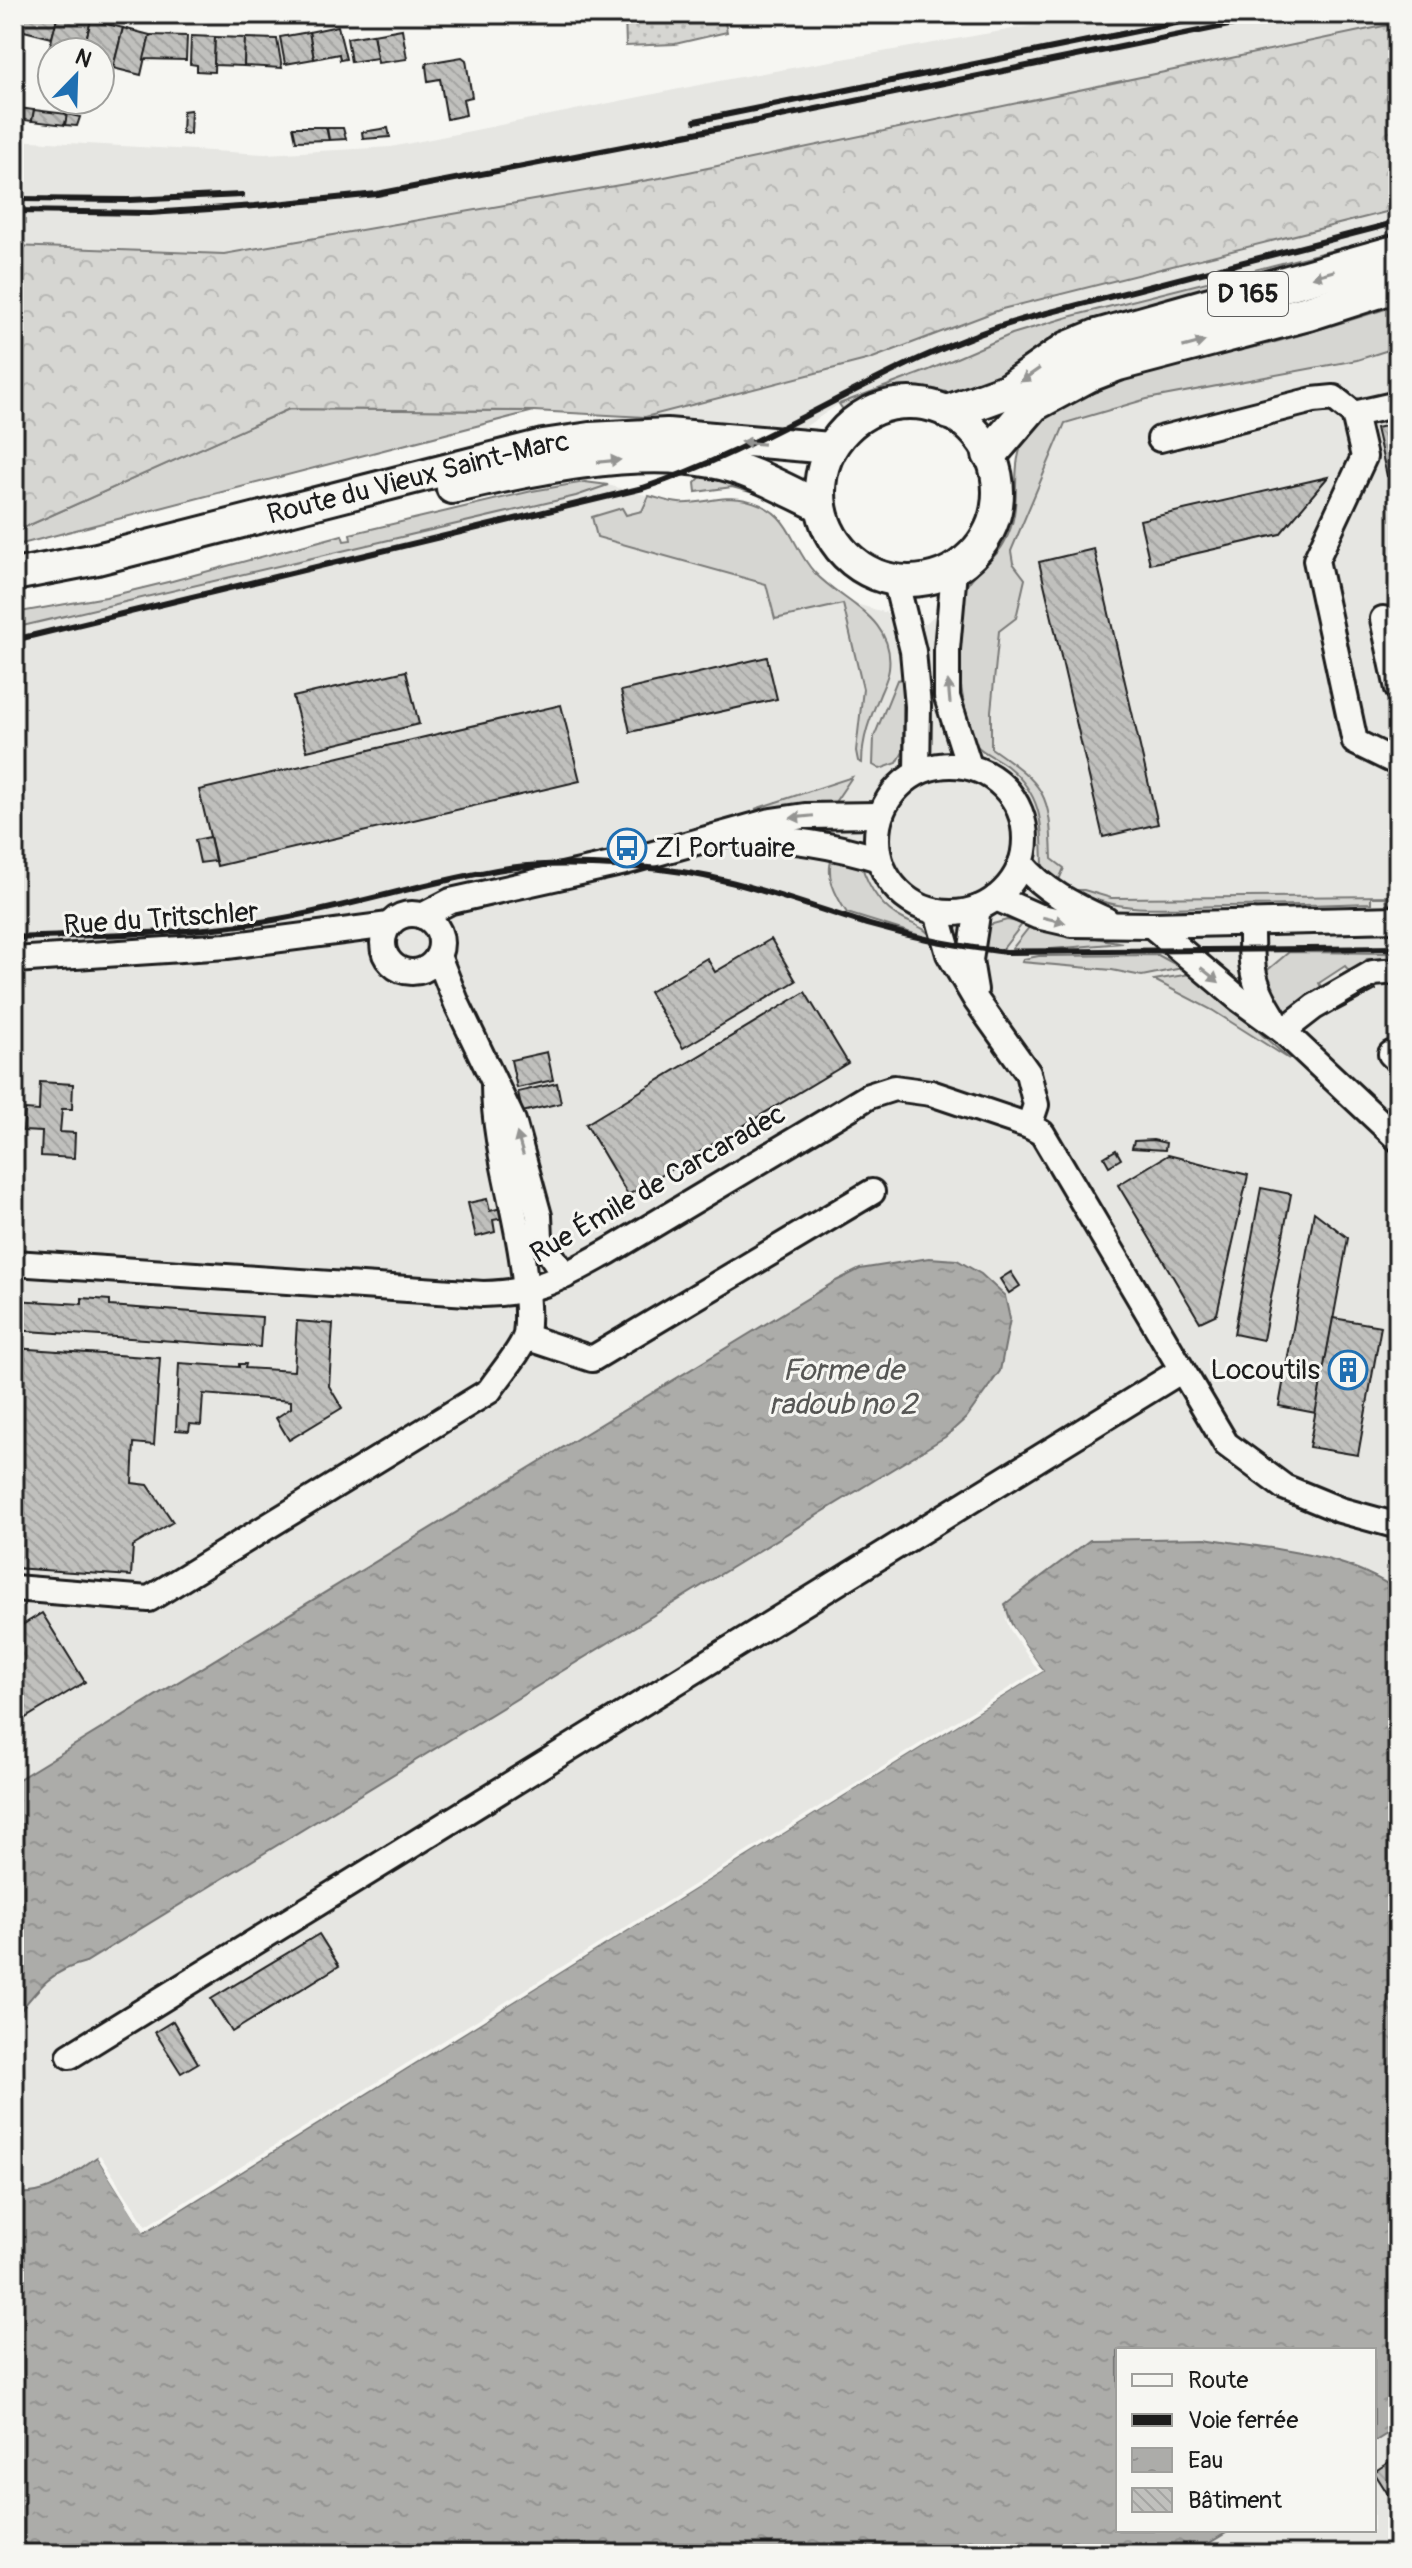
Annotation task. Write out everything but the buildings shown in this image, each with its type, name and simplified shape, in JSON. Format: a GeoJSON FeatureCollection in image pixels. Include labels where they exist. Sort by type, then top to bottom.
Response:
{"type":"FeatureCollection","features":[{"type":"Feature","properties":{"kind":"highway","name":"D 165"},"geometry":{"type":"LineString","coordinates":[[950,412],[1008,391],[1068,349],[1097,337],[1398,252]]}},
{"type":"Feature","properties":{"kind":"highway","name":"D 165"},"geometry":{"type":"LineString","coordinates":[[990,454],[1033,404],[1087,375],[1118,363],[1308,313],[1398,284]]}},
{"type":"Feature","properties":{"kind":"main road"},"geometry":{"type":"LineString","coordinates":[[896,403],[924,404],[950,412],[974,430],[990,454],[999,486],[995,519],[979,549],[954,571],[926,581],[896,582],[869,573],[845,556],[828,533],[820,506],[820,476],[830,448],[847,427],[870,411],[896,403]]}},
{"type":"Feature","properties":{"kind":"main road","name":"Route du Vieux Saint-Marc"},"geometry":{"type":"LineString","coordinates":[[14,575],[112,556],[559,442],[667,434],[830,448]]}},
{"type":"Feature","properties":{"kind":"main road","name":"Route du Vieux Saint-Marc"},"geometry":{"type":"LineString","coordinates":[[14,593],[94,577],[487,480],[612,460],[669,458],[714,462],[744,471],[820,506]]}},
{"type":"Feature","properties":{"kind":"street"},"geometry":{"type":"LineString","coordinates":[[1160,439],[1313,400],[1334,398],[1354,414],[1364,457],[1316,560],[1355,742],[1398,763]]}},
{"type":"Feature","properties":{"kind":"street"},"geometry":{"type":"LineString","coordinates":[[1354,414],[1398,404]]}},
{"type":"Feature","properties":{"kind":"street"},"geometry":{"type":"LineString","coordinates":[[954,571],[947,649],[947,697],[969,766]]}},
{"type":"Feature","properties":{"kind":"street"},"geometry":{"type":"LineString","coordinates":[[896,582],[913,651],[918,706],[917,772]]}},
{"type":"Feature","properties":{"kind":"street"},"geometry":{"type":"LineString","coordinates":[[1383,619],[1398,689]]}},
{"type":"Feature","properties":{"kind":"street"},"geometry":{"type":"LineString","coordinates":[[951,764],[969,766],[988,774],[1004,787],[1016,803],[1024,832],[1021,863],[1011,883],[987,903],[958,913],[937,912],[901,894],[888,878],[879,859],[876,830],[893,791],[917,772],[951,764]]}},
{"type":"Feature","properties":{"kind":"street"},"geometry":{"type":"LineString","coordinates":[[475,897],[424,970],[398,969],[387,958],[383,944],[389,925],[401,916],[422,916],[451,901],[726,835],[771,821],[805,816],[880,815]]}},
{"type":"Feature","properties":{"kind":"street"},"geometry":{"type":"LineString","coordinates":[[726,835],[807,841],[879,859]]}},
{"type":"Feature","properties":{"kind":"street"},"geometry":{"type":"LineString","coordinates":[[1021,863],[1043,886],[1068,902],[1115,924]]}},
{"type":"Feature","properties":{"kind":"street"},"geometry":{"type":"LineString","coordinates":[[987,903],[1081,924],[1398,919]]}},
{"type":"Feature","properties":{"kind":"street"},"geometry":{"type":"LineString","coordinates":[[976,1000],[970,960],[987,903]]}},
{"type":"Feature","properties":{"kind":"street"},"geometry":{"type":"LineString","coordinates":[[937,912],[949,954],[976,1000],[1028,1073],[1036,1105],[1029,1126],[1042,1133],[1226,1444],[1284,1487],[1340,1510],[1398,1526]]}},
{"type":"Feature","properties":{"kind":"street"},"geometry":{"type":"LineString","coordinates":[[422,916],[434,924],[457,1004],[494,1084],[499,1139],[525,1209],[565,1276]]}},
{"type":"Feature","properties":{"kind":"street"},"geometry":{"type":"LineString","coordinates":[[1251,922],[1254,979],[1258,993],[1283,1031]]}},
{"type":"Feature","properties":{"kind":"street","name":"Rue du Tritschler"},"geometry":{"type":"LineString","coordinates":[[14,960],[227,946],[389,925]]}},
{"type":"Feature","properties":{"kind":"street"},"geometry":{"type":"LineString","coordinates":[[1151,925],[1239,999],[1283,1031],[1398,1139]]}},
{"type":"Feature","properties":{"kind":"street","name":"Rue du Tritschler"},"geometry":{"type":"LineString","coordinates":[[312,937],[360,945],[387,958]]}},
{"type":"Feature","properties":{"kind":"street"},"geometry":{"type":"LineString","coordinates":[[1283,1031],[1314,1007],[1373,973],[1398,971]]}},
{"type":"Feature","properties":{"kind":"street"},"geometry":{"type":"LineString","coordinates":[[414,972],[457,1004]]}},
{"type":"Feature","properties":{"kind":"street","name":"Rue Émile de Carcaradec"},"geometry":{"type":"LineString","coordinates":[[14,1263],[483,1294],[526,1291],[565,1276],[869,1096],[894,1088],[931,1093],[1029,1126]]}},
{"type":"Feature","properties":{"kind":"street"},"geometry":{"type":"LineString","coordinates":[[526,1337],[592,1359],[872,1192]]}},
{"type":"Feature","properties":{"kind":"street"},"geometry":{"type":"LineString","coordinates":[[14,1588],[149,1599],[489,1391],[526,1337],[525,1209]]}},
{"type":"Feature","properties":{"kind":"street"},"geometry":{"type":"LineString","coordinates":[[70,2056],[1182,1370]]}},
{"type":"Feature","properties":{"kind":"shaded area"},"geometry":{"type":"Polygon","coordinates":[[[1098,14],[1398,14],[1398,23],[660,178],[224,254],[14,246],[14,140],[265,154],[391,147],[729,79],[1098,14]]]}},
{"type":"Feature","properties":{"kind":"shaded area"},"geometry":{"type":"Polygon","coordinates":[[[1398,209],[1398,232],[1012,334],[839,404],[790,437],[689,426],[645,417],[870,359],[1002,309],[1398,209]]]}},
{"type":"Feature","properties":{"kind":"shaded area"},"geometry":{"type":"Polygon","coordinates":[[[1398,312],[1398,1591],[1376,1575],[1322,1558],[1205,1538],[1090,1540],[1043,1671],[144,2232],[97,2158],[49,2189],[33,2195],[14,2193],[14,2020],[40,1986],[64,1967],[87,1962],[983,1392],[1000,1371],[1010,1319],[894,1264],[860,1269],[14,1782],[14,628],[576,496],[608,485],[649,496],[643,511],[595,528],[925,624],[1011,547],[1067,416],[1398,312]]]}},
{"type":"Feature","properties":{"kind":"shaded area"},"geometry":{"type":"Polygon","coordinates":[[[1398,2427],[1398,2554],[1191,2554],[1228,2532],[1376,2532],[1376,2441],[1398,2427]]]}},
{"type":"Feature","properties":{"kind":"green space"},"geometry":{"type":"Polygon","coordinates":[[[625,14],[723,14],[727,32],[675,44],[626,46],[625,14]]]}},
{"type":"Feature","properties":{"kind":"green space"},"geometry":{"type":"Polygon","coordinates":[[[1398,23],[1398,209],[1002,309],[870,359],[645,417],[534,411],[289,409],[14,532],[14,246],[224,254],[660,178],[1398,23]]]}},
{"type":"Feature","properties":{"kind":"green space"},"geometry":{"type":"Polygon","coordinates":[[[1345,247],[1347,254],[1008,373],[957,396],[913,387],[885,391],[844,411],[839,404],[1012,334],[1345,247]]]}},
{"type":"Feature","properties":{"kind":"green space"},"geometry":{"type":"Polygon","coordinates":[[[1398,305],[1398,347],[1357,360],[1147,399],[1065,423],[1011,551],[1013,563],[1025,579],[1016,618],[999,631],[991,711],[991,748],[1034,782],[1046,805],[1052,859],[1064,868],[1059,880],[1043,868],[1041,824],[1028,788],[1007,766],[976,745],[966,714],[960,672],[964,593],[973,577],[1000,549],[1011,528],[1018,459],[1028,432],[1045,414],[1071,398],[1102,385],[1172,365],[1264,345],[1398,305]]]}},
{"type":"Feature","properties":{"kind":"green space"},"geometry":{"type":"Polygon","coordinates":[[[289,409],[534,411],[14,546],[14,532],[289,409]]]}},
{"type":"Feature","properties":{"kind":"green space"},"geometry":{"type":"Polygon","coordinates":[[[705,472],[753,489],[761,495],[732,487],[696,492],[695,483],[705,472]]]}},
{"type":"Feature","properties":{"kind":"green space"},"geometry":{"type":"Polygon","coordinates":[[[585,482],[608,485],[576,496],[14,628],[14,613],[106,597],[342,535],[344,541],[351,540],[350,534],[532,491],[585,482]]]}},
{"type":"Feature","properties":{"kind":"green space"},"geometry":{"type":"Polygon","coordinates":[[[649,496],[679,503],[737,498],[761,505],[782,521],[815,573],[876,624],[889,651],[889,669],[868,726],[862,763],[858,761],[856,751],[863,689],[843,604],[775,619],[766,584],[597,537],[592,517],[622,508],[626,515],[642,511],[649,496]]]}},
{"type":"Feature","properties":{"kind":"green space"},"geometry":{"type":"Polygon","coordinates":[[[903,679],[903,752],[897,763],[880,769],[873,765],[874,737],[897,680],[903,679]]]}},
{"type":"Feature","properties":{"kind":"green space"},"geometry":{"type":"Polygon","coordinates":[[[852,777],[831,808],[755,809],[852,777]]]}},
{"type":"Feature","properties":{"kind":"green space"},"geometry":{"type":"Polygon","coordinates":[[[834,854],[861,864],[882,903],[934,940],[847,913],[830,877],[834,854]]]}},
{"type":"Feature","properties":{"kind":"green space"},"geometry":{"type":"Polygon","coordinates":[[[1072,890],[1084,890],[1111,898],[1398,896],[1398,904],[1387,904],[1386,897],[1371,897],[1371,903],[1146,908],[1108,903],[1072,890]]]}},
{"type":"Feature","properties":{"kind":"green space"},"geometry":{"type":"Polygon","coordinates":[[[1007,920],[1023,923],[1002,950],[980,947],[989,925],[1007,920]]]}},
{"type":"Feature","properties":{"kind":"green space"},"geometry":{"type":"Polygon","coordinates":[[[1030,926],[1123,943],[1012,949],[1030,926]]]}},
{"type":"Feature","properties":{"kind":"green space"},"geometry":{"type":"Polygon","coordinates":[[[1289,952],[1398,953],[1398,958],[1367,959],[1353,975],[1345,966],[1319,983],[1323,991],[1290,1013],[1281,1012],[1264,973],[1289,952]]]}},
{"type":"Feature","properties":{"kind":"green space"},"geometry":{"type":"Polygon","coordinates":[[[1158,955],[1182,968],[1142,976],[1112,970],[1022,962],[1023,959],[1039,956],[1158,955]]]}},
{"type":"Feature","properties":{"kind":"green space"},"geometry":{"type":"Polygon","coordinates":[[[1190,974],[1208,986],[1289,1059],[1212,1010],[1154,980],[1190,974]]]}},
{"type":"Feature","properties":{"kind":"water","name":"Forme de radoub nº 2"},"geometry":{"type":"Polygon","coordinates":[[[929,1258],[957,1260],[981,1274],[1005,1296],[1010,1319],[1000,1371],[966,1418],[945,1437],[86,1962],[53,1976],[14,2019],[14,1782],[836,1281],[860,1269],[929,1258]]]}},
{"type":"Feature","properties":{"kind":"water"},"geometry":{"type":"Polygon","coordinates":[[[1205,1538],[1280,1549],[1354,1568],[1398,1591],[1398,2427],[1376,2441],[1376,2348],[1116,2348],[1116,2532],[1228,2532],[1191,2554],[14,2554],[14,2193],[38,2192],[48,2188],[97,2157],[145,2232],[1043,1671],[1013,1628],[1005,1604],[1090,1540],[1205,1538]]]}},
{"type":"Feature","properties":{"kind":"pier"},"geometry":{"type":"Polygon","coordinates":[[[1005,1616],[1043,1671],[144,2232],[97,2157],[100,2155],[146,2226],[1038,1670],[1010,1630],[1005,1616]]]}},
{"type":"Feature","properties":{"kind":"railway"},"geometry":{"type":"LineString","coordinates":[[695,121],[1220,14]]}},
{"type":"Feature","properties":{"kind":"railway"},"geometry":{"type":"LineString","coordinates":[[14,211],[150,213],[377,194],[752,122],[1283,14]]}},
{"type":"Feature","properties":{"kind":"railway"},"geometry":{"type":"LineString","coordinates":[[14,199],[129,200],[242,195]]}},
{"type":"Feature","properties":{"kind":"railway"},"geometry":{"type":"LineString","coordinates":[[14,640],[643,488],[740,449],[879,378],[974,336],[1024,319],[1398,222]]}},
{"type":"Feature","properties":{"kind":"railway"},"geometry":{"type":"LineString","coordinates":[[14,938],[147,933],[246,924],[308,913],[480,873],[525,866],[572,864],[696,874],[755,888],[904,934],[1006,952],[1398,948]]}},
{"type":"Feature","properties":{"kind":"place","name":"ZI Portuaire"},"geometry":{"type":"Point","coordinates":[627,848]}},
{"type":"Feature","properties":{"kind":"place","name":"Locoutils"},"geometry":{"type":"Point","coordinates":[1348,1370]}}]}
